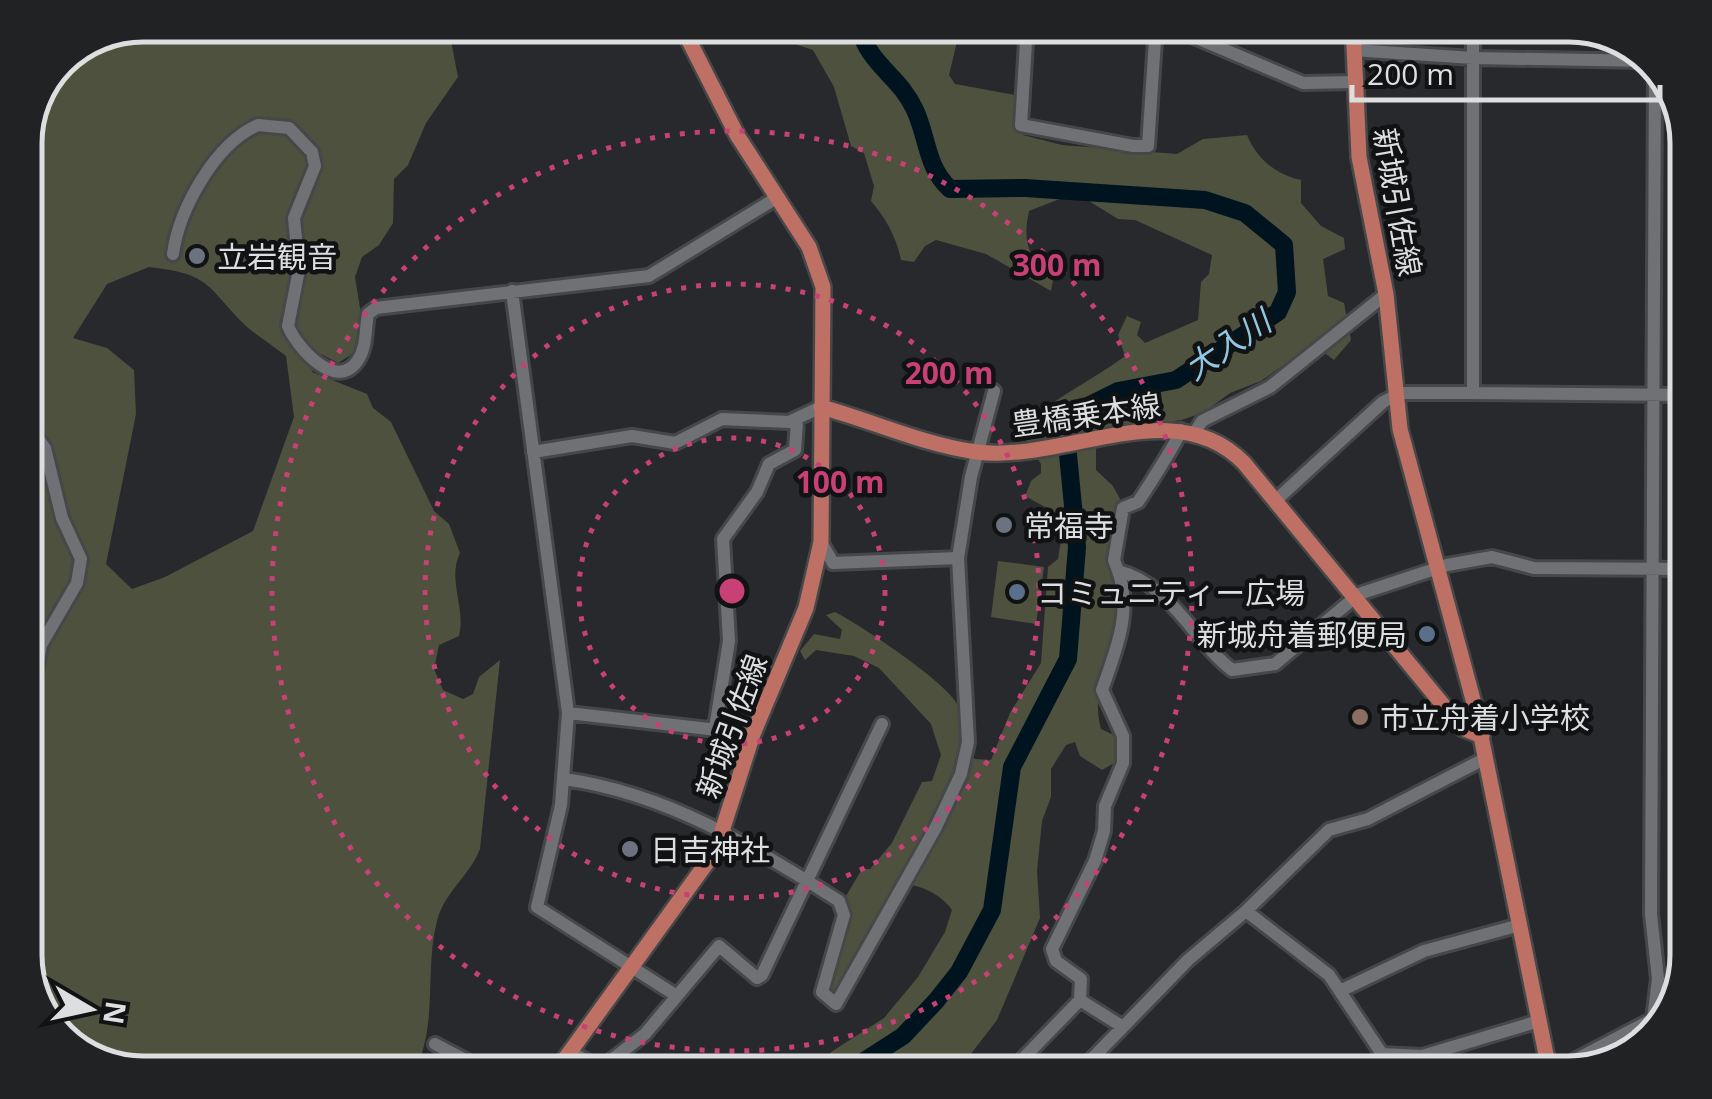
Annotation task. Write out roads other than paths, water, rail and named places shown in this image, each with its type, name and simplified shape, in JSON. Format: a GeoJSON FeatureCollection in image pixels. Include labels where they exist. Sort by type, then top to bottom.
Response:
{"type":"FeatureCollection","features":[{"type":"Feature","properties":{"kind":"main road"},"geometry":{"type":"LineString","coordinates":[[690,42],[737,135],[810,247],[824,287],[821,408]]}},
{"type":"Feature","properties":{"kind":"main road","name":"新城引佐線"},"geometry":{"type":"LineString","coordinates":[[1353,42],[1359,157],[1386,294],[1400,429],[1482,736]]}},
{"type":"Feature","properties":{"kind":"main road","name":"新城引佐線"},"geometry":{"type":"LineString","coordinates":[[567,1056],[702,873],[724,830],[753,734],[806,608],[821,542],[821,408]]}},
{"type":"Feature","properties":{"kind":"main road","name":"豊橋乗本線"},"geometry":{"type":"LineString","coordinates":[[821,408],[979,452],[1032,452],[1097,440],[1188,431],[1234,452],[1462,728],[1482,736]]}},
{"type":"Feature","properties":{"kind":"main road"},"geometry":{"type":"LineString","coordinates":[[1482,736],[1546,1056]]}},
{"type":"Feature","properties":{"kind":"street"},"geometry":{"type":"LineString","coordinates":[[1027,42],[1021,125],[1133,146],[1148,146],[1156,42]]}},
{"type":"Feature","properties":{"kind":"street"},"geometry":{"type":"LineString","coordinates":[[1205,42],[1303,83],[1354,82]]}},
{"type":"Feature","properties":{"kind":"street"},"geometry":{"type":"LineString","coordinates":[[1473,393],[1474,42]]}},
{"type":"Feature","properties":{"kind":"street"},"geometry":{"type":"LineString","coordinates":[[1353,50],[1474,58],[1625,61]]}},
{"type":"Feature","properties":{"kind":"street"},"geometry":{"type":"LineString","coordinates":[[1656,94],[1651,914],[1656,1005]]}},
{"type":"Feature","properties":{"kind":"street"},"geometry":{"type":"LineString","coordinates":[[173,254],[180,218],[210,172],[249,129],[270,124],[289,128],[312,152],[313,181],[294,218],[299,270],[287,315],[294,340],[325,368],[350,370],[364,349],[368,314],[376,308],[649,276],[778,197]]}},
{"type":"Feature","properties":{"kind":"street"},"geometry":{"type":"LineString","coordinates":[[512,292],[568,712],[564,779],[537,907],[634,964],[678,996]]}},
{"type":"Feature","properties":{"kind":"street"},"geometry":{"type":"LineString","coordinates":[[1026,1056],[1080,1000],[1080,979],[1056,961],[1052,949],[1102,845],[1105,806],[1123,763],[1123,736],[1102,690],[1124,616],[1116,543],[1123,508],[1138,502],[1158,465],[1188,431],[1270,386],[1386,294]]}},
{"type":"Feature","properties":{"kind":"street"},"geometry":{"type":"LineString","coordinates":[[564,779],[633,793],[724,830],[839,901],[844,915],[822,992],[836,1004],[936,828],[961,774],[968,742],[958,558],[994,391]]}},
{"type":"Feature","properties":{"kind":"street"},"geometry":{"type":"LineString","coordinates":[[1275,501],[1397,394],[1670,394]]}},
{"type":"Feature","properties":{"kind":"street"},"geometry":{"type":"LineString","coordinates":[[533,452],[632,436],[675,443],[722,418],[797,422],[814,408],[821,408]]}},
{"type":"Feature","properties":{"kind":"street"},"geometry":{"type":"LineString","coordinates":[[715,728],[728,641],[722,540],[757,492],[769,464],[795,450],[797,422]]}},
{"type":"Feature","properties":{"kind":"street"},"geometry":{"type":"LineString","coordinates":[[43,445],[62,518],[81,559],[77,583],[43,642]]}},
{"type":"Feature","properties":{"kind":"street"},"geometry":{"type":"LineString","coordinates":[[821,542],[833,564],[958,558]]}},
{"type":"Feature","properties":{"kind":"street"},"geometry":{"type":"LineString","coordinates":[[1118,571],[1144,580],[1162,594],[1232,670],[1276,664],[1354,597],[1435,568],[1492,556],[1534,568],[1670,569]]}},
{"type":"Feature","properties":{"kind":"street"},"geometry":{"type":"LineString","coordinates":[[568,712],[753,734]]}},
{"type":"Feature","properties":{"kind":"street"},"geometry":{"type":"LineString","coordinates":[[617,1056],[646,1034],[718,946],[757,978],[762,974],[882,724]]}},
{"type":"Feature","properties":{"kind":"street"},"geometry":{"type":"LineString","coordinates":[[1095,1056],[1210,938],[1246,911],[1336,826],[1368,819],[1486,758]]}},
{"type":"Feature","properties":{"kind":"street"},"geometry":{"type":"LineString","coordinates":[[1246,911],[1308,956],[1342,990],[1382,1054],[1422,1056],[1539,1022]]}},
{"type":"Feature","properties":{"kind":"street"},"geometry":{"type":"LineString","coordinates":[[1342,990],[1424,952],[1520,925]]}},
{"type":"Feature","properties":{"kind":"street"},"geometry":{"type":"LineString","coordinates":[[1080,1000],[1123,1027]]}},
{"type":"Feature","properties":{"kind":"street"},"geometry":{"type":"LineString","coordinates":[[1585,1055],[1639,1027]]}},
{"type":"Feature","properties":{"kind":"street"},"geometry":{"type":"LineString","coordinates":[[435,1044],[458,1056]]}},
{"type":"Feature","properties":{"kind":"street"},"geometry":{"type":"LineString","coordinates":[[570,1052],[578,1056]]}},
{"type":"Feature","properties":{"kind":"waterway","name":"大入川"},"geometry":{"type":"LineString","coordinates":[[864,42],[908,98],[936,171],[950,189],[1025,188],[1205,200],[1245,213],[1284,245],[1287,292],[1278,312],[1176,380],[1118,391],[1078,411],[1066,434],[1077,547],[1068,659],[1012,767],[992,910],[959,972],[936,1001],[903,1036],[872,1056]]}},
{"type":"Feature","properties":{"kind":"place","name":"立岩観音"},"geometry":{"type":"Point","coordinates":[197,256]}},
{"type":"Feature","properties":{"kind":"place","name":"常福寺"},"geometry":{"type":"Point","coordinates":[1004,525]}},
{"type":"Feature","properties":{"kind":"place","name":"コミュニティー広場"},"geometry":{"type":"Point","coordinates":[1017,592]}},
{"type":"Feature","properties":{"kind":"place","name":"新城舟着郵便局"},"geometry":{"type":"Point","coordinates":[1427,634]}},
{"type":"Feature","properties":{"kind":"place","name":"市立舟着小学校"},"geometry":{"type":"Point","coordinates":[1360,717]}},
{"type":"Feature","properties":{"kind":"place","name":"日吉神社"},"geometry":{"type":"Point","coordinates":[630,849]}}]}
